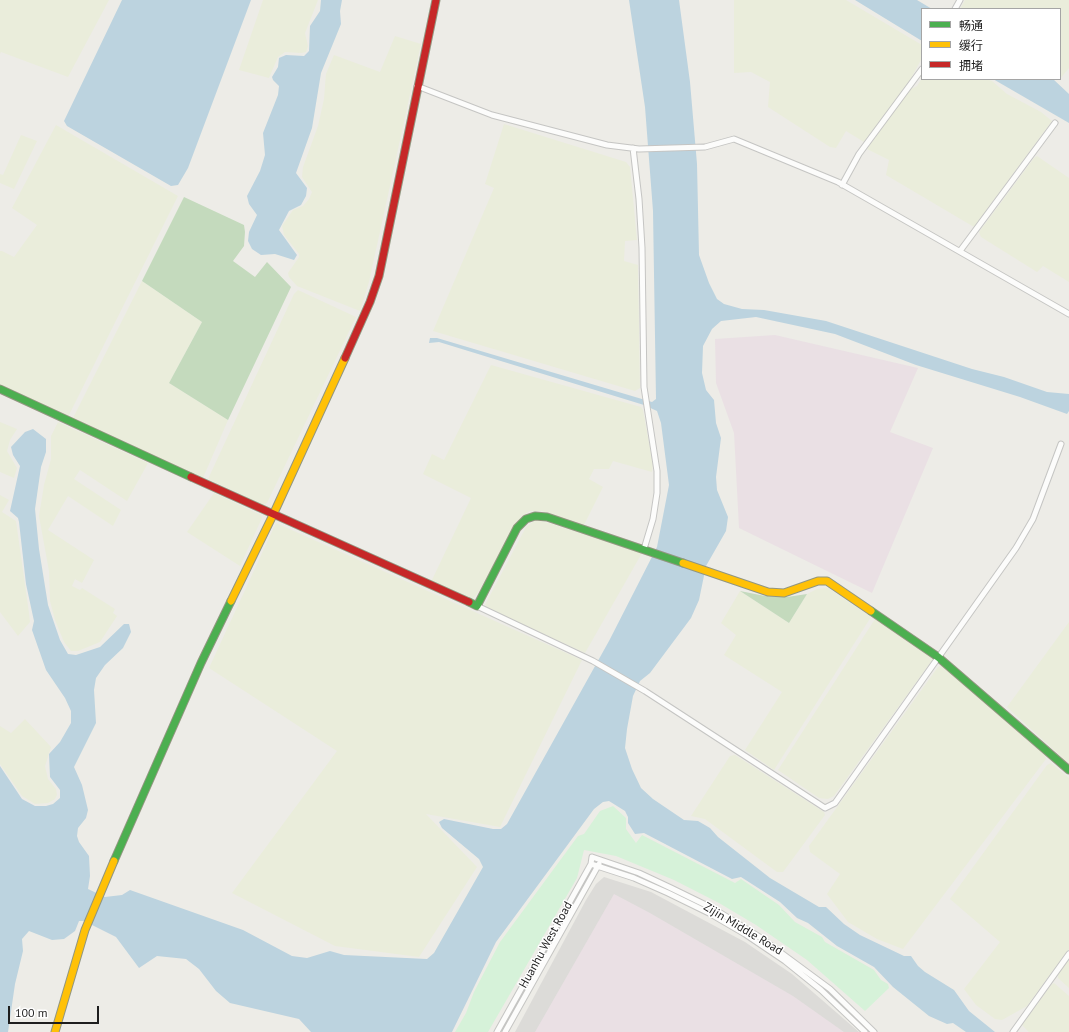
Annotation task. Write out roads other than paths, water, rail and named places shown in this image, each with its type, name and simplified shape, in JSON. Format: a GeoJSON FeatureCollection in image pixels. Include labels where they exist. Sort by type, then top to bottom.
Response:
{"type":"FeatureCollection","features":[{"type":"Feature","properties":{"kind":"street"},"geometry":{"type":"LineString","coordinates":[[55,1032],[85,930],[101,889],[201,663],[273,515],[360,326],[379,276],[417,86],[436,0]]}},
{"type":"Feature","properties":{"kind":"street"},"geometry":{"type":"LineString","coordinates":[[842,185],[859,154],[921,70]]}},
{"type":"Feature","properties":{"kind":"street"},"geometry":{"type":"LineString","coordinates":[[417,86],[492,115],[607,145],[639,149],[706,147],[734,139],[842,185],[1069,314]]}},
{"type":"Feature","properties":{"kind":"street"},"geometry":{"type":"LineString","coordinates":[[960,251],[1055,123]]}},
{"type":"Feature","properties":{"kind":"street"},"geometry":{"type":"LineString","coordinates":[[632,148],[639,199],[642,248],[644,387],[657,471],[657,493],[653,519],[645,550]]}},
{"type":"Feature","properties":{"kind":"street"},"geometry":{"type":"LineString","coordinates":[[0,389],[273,515],[477,606],[593,661],[645,691],[825,808],[835,803],[1016,548],[1033,519],[1061,444]]}},
{"type":"Feature","properties":{"kind":"street"},"geometry":{"type":"LineString","coordinates":[[477,606],[517,528],[526,519],[535,516],[547,517],[768,592],[784,593],[818,581],[827,581],[938,657],[1069,770]]}},
{"type":"Feature","properties":{"kind":"street","name":"Zijin Middle Road"},"geometry":{"type":"LineString","coordinates":[[592,857],[639,873],[671,888],[714,909],[761,938],[830,989],[874,1032]]}},
{"type":"Feature","properties":{"kind":"street","name":"Huanhu West Road"},"geometry":{"type":"LineString","coordinates":[[497,1032],[591,864],[592,857]]}},
{"type":"Feature","properties":{"kind":"street","name":"Huanhu West Road"},"geometry":{"type":"LineString","coordinates":[[505,1032],[599,866],[600,860]]}},
{"type":"Feature","properties":{"kind":"street","name":"Zijin Middle Road"},"geometry":{"type":"LineString","coordinates":[[591,864],[634,878],[668,893],[709,913],[744,934],[785,961],[815,985],[844,1010],[865,1032]]}},
{"type":"Feature","properties":{"kind":"street"},"geometry":{"type":"LineString","coordinates":[[1014,1030],[1069,954]]}},
{"type":"Feature","properties":{"kind":"water"},"geometry":{"type":"Polygon","coordinates":[[[122,0],[251,0],[188,168],[178,185],[171,186],[67,126],[64,121],[122,0]]]}},
{"type":"Feature","properties":{"kind":"water"},"geometry":{"type":"Polygon","coordinates":[[[321,0],[342,0],[340,11],[341,24],[321,73],[312,128],[296,173],[307,188],[306,196],[301,205],[289,211],[279,230],[297,255],[294,260],[275,254],[261,255],[252,249],[248,241],[249,232],[257,215],[249,204],[247,196],[260,171],[265,155],[263,133],[278,95],[279,86],[272,77],[278,67],[279,58],[286,55],[304,56],[309,51],[310,26],[320,11],[321,0]]]}},
{"type":"Feature","properties":{"kind":"water"},"geometry":{"type":"Polygon","coordinates":[[[629,0],[679,0],[690,82],[697,164],[699,255],[709,283],[717,299],[724,304],[742,309],[764,310],[826,321],[1047,392],[1069,394],[1069,411],[1067,414],[1020,397],[916,365],[835,334],[756,317],[721,321],[712,329],[703,346],[702,373],[706,390],[714,400],[716,423],[721,438],[716,477],[717,490],[728,517],[726,531],[706,566],[699,600],[691,618],[650,673],[640,681],[633,696],[627,729],[625,748],[632,769],[641,788],[653,799],[684,820],[698,821],[710,828],[718,837],[770,878],[819,907],[826,907],[844,924],[860,935],[904,956],[911,956],[918,966],[925,972],[954,990],[969,1011],[995,1032],[966,1032],[953,1023],[947,1024],[929,1016],[893,987],[874,967],[837,946],[808,923],[797,918],[780,902],[741,877],[732,879],[644,833],[635,834],[628,823],[628,817],[625,811],[609,801],[603,802],[594,809],[496,942],[452,1032],[311,1032],[299,1019],[230,1003],[216,991],[199,969],[186,959],[157,956],[139,968],[116,937],[84,921],[79,921],[75,931],[64,939],[52,940],[29,931],[22,939],[23,951],[15,984],[8,1032],[0,1032],[0,766],[22,799],[35,806],[46,806],[53,804],[60,798],[60,790],[50,777],[49,754],[60,742],[71,723],[71,711],[65,698],[46,670],[32,630],[34,621],[26,584],[19,522],[18,518],[10,511],[20,466],[13,455],[11,447],[25,432],[33,429],[46,439],[46,452],[41,467],[35,509],[39,549],[48,605],[60,640],[68,654],[76,655],[100,647],[124,624],[129,624],[131,632],[123,648],[105,665],[96,678],[94,690],[96,723],[74,767],[82,785],[88,810],[86,818],[78,828],[77,836],[79,842],[89,856],[90,876],[88,889],[105,897],[122,895],[130,890],[243,930],[292,956],[307,958],[330,951],[344,955],[427,959],[434,953],[483,867],[479,859],[442,828],[439,822],[444,819],[493,829],[501,829],[507,824],[609,641],[657,547],[669,485],[661,423],[657,411],[644,405],[439,342],[429,343],[430,338],[437,338],[652,402],[656,399],[653,211],[645,107],[629,0]]]}},
{"type":"Feature","properties":{"kind":"water"},"geometry":{"type":"Polygon","coordinates":[[[855,0],[917,0],[930,8],[921,8],[921,40],[855,0]]]}},
{"type":"Feature","properties":{"kind":"water"},"geometry":{"type":"Polygon","coordinates":[[[995,80],[1054,80],[1069,94],[1069,123],[995,80]]]}}]}
